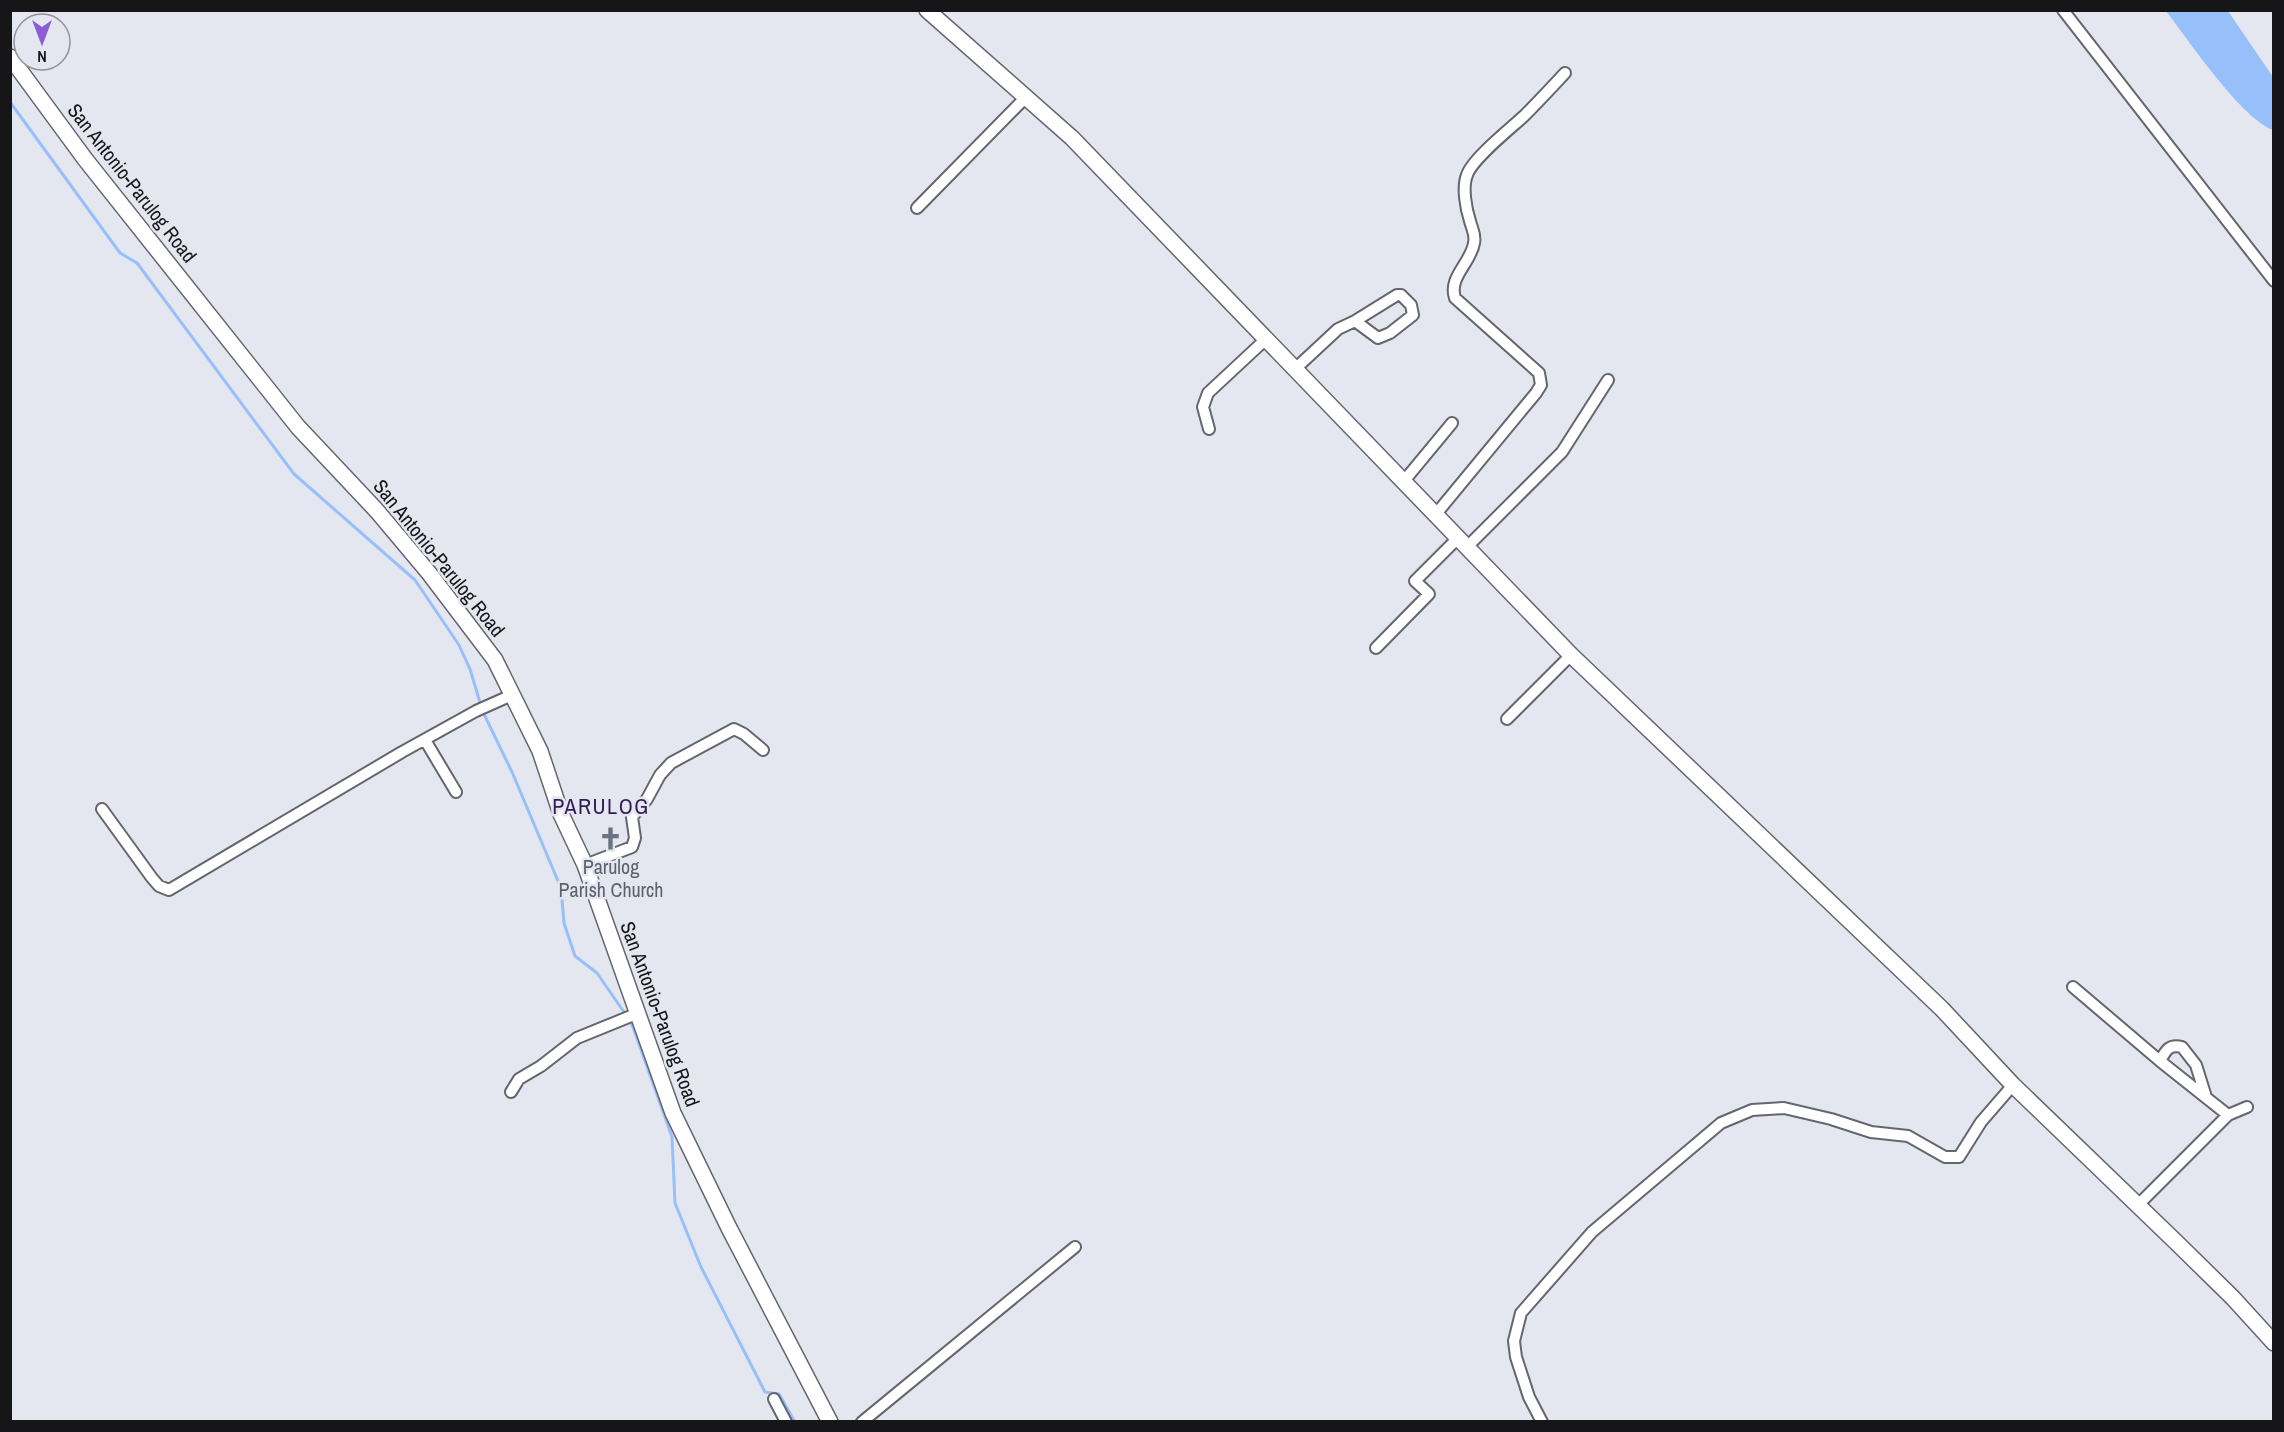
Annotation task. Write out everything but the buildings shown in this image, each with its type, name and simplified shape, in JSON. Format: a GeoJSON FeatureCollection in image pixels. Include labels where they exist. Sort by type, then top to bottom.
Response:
{"type":"FeatureCollection","features":[{"type":"Feature","properties":{"kind":"street"},"geometry":{"type":"LineString","coordinates":[[927,10],[1072,138],[1571,655],[1886,954],[1942,1009],[2013,1085],[2233,1298],[2274,1343]]}},
{"type":"Feature","properties":{"kind":"street"},"geometry":{"type":"LineString","coordinates":[[2063,10],[2274,281]]}},
{"type":"Feature","properties":{"kind":"street","name":"San Antonio-Parulog Road"},"geometry":{"type":"LineString","coordinates":[[10,57],[85,159],[298,428],[376,511],[429,573],[495,660],[540,752],[561,814],[585,865],[631,1016],[677,1122],[729,1228],[830,1422]]}},
{"type":"Feature","properties":{"kind":"street"},"geometry":{"type":"LineString","coordinates":[[1436,514],[1541,385],[1539,373],[1455,298],[1454,284],[1474,243],[1474,234],[1469,219],[1466,176],[1474,163],[1565,73]]}},
{"type":"Feature","properties":{"kind":"street"},"geometry":{"type":"LineString","coordinates":[[917,208],[1025,98]]}},
{"type":"Feature","properties":{"kind":"street"},"geometry":{"type":"LineString","coordinates":[[1295,369],[1338,329],[1398,295],[1401,295],[1413,310],[1413,315],[1390,333],[1378,338],[1355,321]]}},
{"type":"Feature","properties":{"kind":"street"},"geometry":{"type":"LineString","coordinates":[[1209,429],[1203,407],[1208,393],[1266,339]]}},
{"type":"Feature","properties":{"kind":"street"},"geometry":{"type":"LineString","coordinates":[[1377,648],[1429,594],[1415,581],[1464,542],[1562,452],[1608,380]]}},
{"type":"Feature","properties":{"kind":"street"},"geometry":{"type":"LineString","coordinates":[[1404,481],[1452,423]]}},
{"type":"Feature","properties":{"kind":"street"},"geometry":{"type":"LineString","coordinates":[[1507,719],[1571,655]]}},
{"type":"Feature","properties":{"kind":"street"},"geometry":{"type":"LineString","coordinates":[[102,809],[152,878],[159,886],[170,890],[476,711],[512,696]]}},
{"type":"Feature","properties":{"kind":"street"},"geometry":{"type":"LineString","coordinates":[[585,865],[632,847],[635,843],[632,817],[647,799],[660,775],[671,763],[734,729],[744,734],[763,750]]}},
{"type":"Feature","properties":{"kind":"street"},"geometry":{"type":"LineString","coordinates":[[425,740],[456,792]]}},
{"type":"Feature","properties":{"kind":"street"},"geometry":{"type":"LineString","coordinates":[[2073,987],[2228,1115]]}},
{"type":"Feature","properties":{"kind":"street"},"geometry":{"type":"LineString","coordinates":[[511,1092],[519,1079],[542,1066],[577,1038],[631,1016]]}},
{"type":"Feature","properties":{"kind":"street"},"geometry":{"type":"LineString","coordinates":[[2160,1061],[2168,1048],[2173,1045],[2182,1047],[2196,1065],[2207,1098]]}},
{"type":"Feature","properties":{"kind":"street"},"geometry":{"type":"LineString","coordinates":[[1542,1422],[1529,1397],[1515,1357],[1514,1341],[1521,1313],[1592,1232],[1721,1123],[1752,1110],[1784,1108],[1831,1119],[1871,1132],[1908,1136],[1945,1157],[1959,1157],[1981,1122],[2013,1085]]}},
{"type":"Feature","properties":{"kind":"street"},"geometry":{"type":"LineString","coordinates":[[2138,1204],[2228,1115],[2247,1107]]}},
{"type":"Feature","properties":{"kind":"street"},"geometry":{"type":"LineString","coordinates":[[862,1422],[1076,1247]]}},
{"type":"Feature","properties":{"kind":"street"},"geometry":{"type":"LineString","coordinates":[[774,1399],[786,1422]]}},
{"type":"Feature","properties":{"kind":"water"},"geometry":{"type":"Polygon","coordinates":[[[2166,11],[2228,11],[2273,77],[2273,130],[2260,123],[2231,95],[2166,11]]]}},
{"type":"Feature","properties":{"kind":"waterway"},"geometry":{"type":"LineString","coordinates":[[10,102],[120,253],[137,263],[294,474],[415,580],[459,645],[470,669],[481,706]]}},
{"type":"Feature","properties":{"kind":"waterway"},"geometry":{"type":"LineString","coordinates":[[483,712],[512,772],[561,888],[564,923],[575,956],[597,973],[626,1015]]}},
{"type":"Feature","properties":{"kind":"waterway"},"geometry":{"type":"LineString","coordinates":[[629,1021],[672,1137],[675,1203],[701,1267],[765,1392],[779,1394],[795,1422]]}},
{"type":"Feature","properties":{"kind":"place","name":"Parulog Parish Church"},"geometry":{"type":"Point","coordinates":[611,839]}},
{"type":"Feature","properties":{"kind":"district","name":"PARULOG"},"geometry":{"type":"Point","coordinates":[601,806]}}]}
